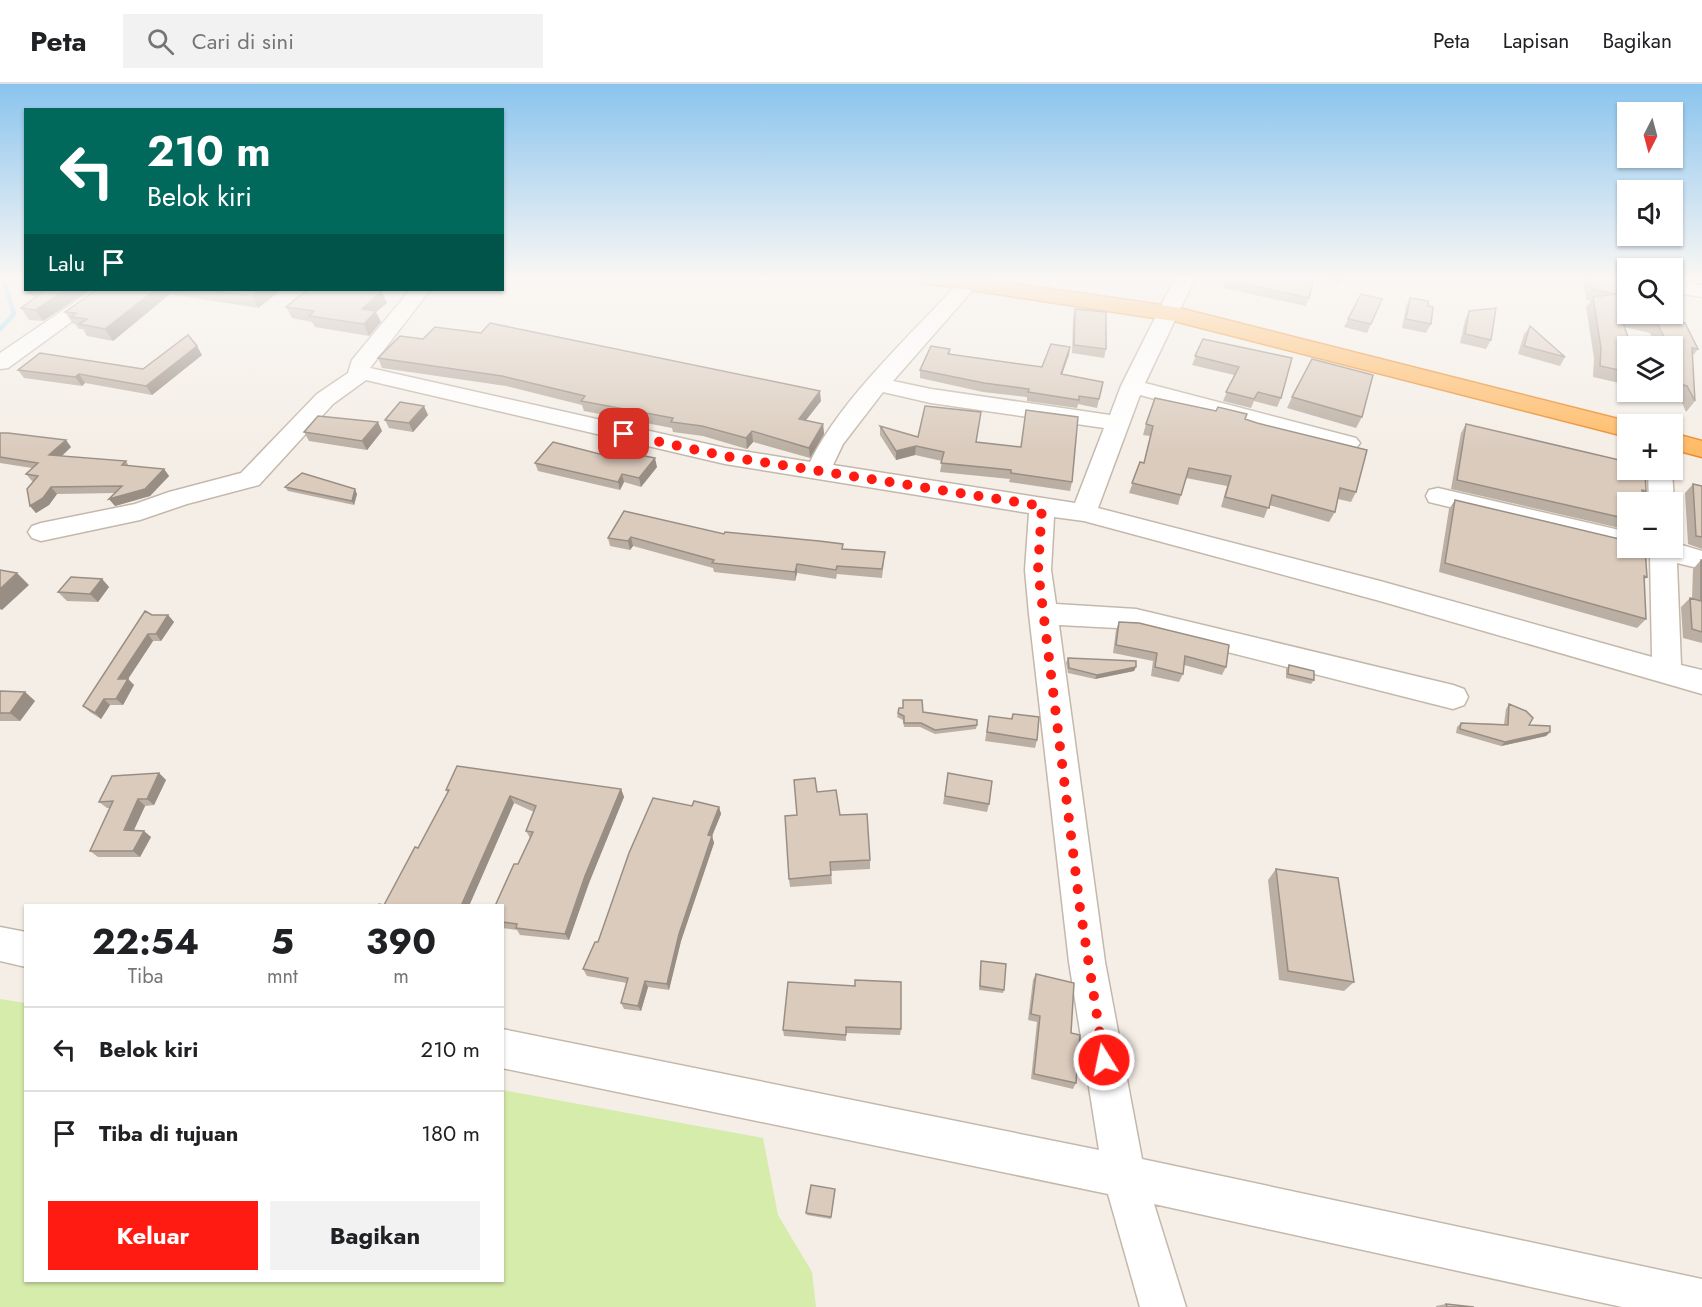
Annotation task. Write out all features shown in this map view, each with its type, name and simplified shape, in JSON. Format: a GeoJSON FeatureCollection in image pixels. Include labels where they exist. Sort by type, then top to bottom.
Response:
{"type":"FeatureCollection","features":[{"type":"Feature","properties":{"kind":"highway"},"geometry":{"type":"LineString","coordinates":[[1272,335],[1617,426]]}},
{"type":"Feature","properties":{"kind":"highway"},"geometry":{"type":"LineString","coordinates":[[1280,335],[1617,417]]}},
{"type":"Feature","properties":{"kind":"highway"},"geometry":{"type":"LineString","coordinates":[[1683,435],[1702,439]]}},
{"type":"Feature","properties":{"kind":"highway"},"geometry":{"type":"LineString","coordinates":[[1683,444],[1702,449]]}},
{"type":"Feature","properties":{"kind":"street"},"geometry":{"type":"LineString","coordinates":[[6,350],[31,335]]}},
{"type":"Feature","properties":{"kind":"street"},"geometry":{"type":"LineString","coordinates":[[384,335],[357,369],[362,373],[694,450],[1084,513],[1380,591],[1702,682]]}},
{"type":"Feature","properties":{"kind":"street"},"geometry":{"type":"LineString","coordinates":[[818,471],[832,442],[878,384],[926,335]]}},
{"type":"Feature","properties":{"kind":"street"},"geometry":{"type":"LineString","coordinates":[[1084,513],[1132,386],[1156,335]]}},
{"type":"Feature","properties":{"kind":"street"},"geometry":{"type":"LineString","coordinates":[[41,532],[140,512],[178,498],[250,478],[325,399],[362,373]]}},
{"type":"Feature","properties":{"kind":"street"},"geometry":{"type":"LineString","coordinates":[[878,384],[931,396],[1118,423]]}},
{"type":"Feature","properties":{"kind":"street"},"geometry":{"type":"LineString","coordinates":[[1132,386],[1348,443]]}},
{"type":"Feature","properties":{"kind":"street"},"geometry":{"type":"LineString","coordinates":[[1438,496],[1617,538]]}},
{"type":"Feature","properties":{"kind":"street"},"geometry":{"type":"LineString","coordinates":[[1042,506],[1038,570],[1088,962],[1124,1176],[1163,1307]]}},
{"type":"Feature","properties":{"kind":"street"},"geometry":{"type":"LineString","coordinates":[[1683,555],[1702,560]]}},
{"type":"Feature","properties":{"kind":"street"},"geometry":{"type":"LineString","coordinates":[[1661,558],[1667,672]]}},
{"type":"Feature","properties":{"kind":"street"},"geometry":{"type":"LineString","coordinates":[[1043,614],[1136,619],[1453,697]]}},
{"type":"Feature","properties":{"kind":"street"},"geometry":{"type":"LineString","coordinates":[[0,944],[24,950]]}},
{"type":"Feature","properties":{"kind":"street"},"geometry":{"type":"LineString","coordinates":[[504,1048],[1124,1176],[1702,1302]]}},
{"type":"Feature","properties":{"kind":"green space"},"geometry":{"type":"Polygon","coordinates":[[[0,999],[24,1003],[24,1282],[504,1282],[504,1090],[763,1138],[778,1215],[812,1272],[816,1307],[0,1307],[0,999]]]}},
{"type":"Feature","properties":{"kind":"building"},"geometry":{"type":"Polygon","coordinates":[[[188,335],[197,346],[146,386],[79,374],[75,377],[18,370],[40,353],[143,369],[188,335]]]}},
{"type":"Feature","properties":{"kind":"building"},"geometry":{"type":"Polygon","coordinates":[[[427,335],[549,335],[820,391],[799,419],[823,424],[809,448],[752,431],[746,438],[702,426],[671,422],[673,418],[581,401],[585,396],[502,376],[378,358],[400,336],[423,339],[427,335]]]}},
{"type":"Feature","properties":{"kind":"building"},"geometry":{"type":"Polygon","coordinates":[[[1074,335],[1106,335],[1106,349],[1074,345],[1074,335]]]}},
{"type":"Feature","properties":{"kind":"building"},"geometry":{"type":"Polygon","coordinates":[[[1470,335],[1492,335],[1491,340],[1470,335]]]}},
{"type":"Feature","properties":{"kind":"building"},"geometry":{"type":"Polygon","coordinates":[[[1527,335],[1540,335],[1565,357],[1524,346],[1527,335]]]}},
{"type":"Feature","properties":{"kind":"building"},"geometry":{"type":"Polygon","coordinates":[[[1599,335],[1627,335],[1617,336],[1617,370],[1600,366],[1599,335]]]}},
{"type":"Feature","properties":{"kind":"building"},"geometry":{"type":"Polygon","coordinates":[[[1663,335],[1691,335],[1698,349],[1692,348],[1695,401],[1687,386],[1683,385],[1683,336],[1663,335]]]}},
{"type":"Feature","properties":{"kind":"building"},"geometry":{"type":"Polygon","coordinates":[[[1203,339],[1292,358],[1281,398],[1258,392],[1254,399],[1226,392],[1239,367],[1195,356],[1203,339]]]}},
{"type":"Feature","properties":{"kind":"building"},"geometry":{"type":"Polygon","coordinates":[[[1051,344],[1070,347],[1061,374],[1103,382],[1099,399],[1079,396],[1079,400],[1028,392],[1029,389],[984,383],[920,370],[931,346],[950,349],[948,354],[1042,367],[1051,344]]]}},
{"type":"Feature","properties":{"kind":"building"},"geometry":{"type":"Polygon","coordinates":[[[1312,359],[1373,375],[1362,417],[1292,397],[1312,359]]]}},
{"type":"Feature","properties":{"kind":"building"},"geometry":{"type":"Polygon","coordinates":[[[1155,398],[1216,411],[1218,407],[1247,414],[1245,419],[1257,423],[1367,450],[1356,492],[1340,488],[1335,512],[1272,495],[1269,508],[1225,497],[1231,476],[1189,468],[1181,495],[1132,483],[1140,462],[1144,463],[1153,426],[1146,424],[1155,398]]]}},
{"type":"Feature","properties":{"kind":"building"},"geometry":{"type":"Polygon","coordinates":[[[400,402],[424,406],[409,423],[385,420],[400,402]]]}},
{"type":"Feature","properties":{"kind":"building"},"geometry":{"type":"Polygon","coordinates":[[[925,406],[981,412],[976,442],[1021,447],[1026,410],[1078,417],[1072,482],[1011,473],[1011,470],[941,463],[944,452],[916,446],[896,451],[880,426],[918,437],[925,406]]]}},
{"type":"Feature","properties":{"kind":"building"},"geometry":{"type":"Polygon","coordinates":[[[318,416],[378,422],[362,441],[304,432],[318,416]]]}},
{"type":"Feature","properties":{"kind":"building"},"geometry":{"type":"Polygon","coordinates":[[[1466,424],[1617,459],[1617,480],[1645,480],[1646,491],[1617,492],[1617,516],[1457,480],[1466,424]]]}},
{"type":"Feature","properties":{"kind":"building"},"geometry":{"type":"Polygon","coordinates":[[[0,433],[66,440],[49,455],[126,461],[122,465],[164,469],[145,489],[109,499],[122,486],[51,487],[43,498],[30,506],[27,489],[38,476],[26,474],[38,463],[0,457],[0,433]]]}},
{"type":"Feature","properties":{"kind":"building"},"geometry":{"type":"Polygon","coordinates":[[[553,442],[611,457],[615,450],[655,458],[639,478],[622,474],[618,482],[535,463],[553,442]]]}},
{"type":"Feature","properties":{"kind":"building"},"geometry":{"type":"Polygon","coordinates":[[[302,473],[355,489],[352,501],[285,487],[302,473]]]}},
{"type":"Feature","properties":{"kind":"building"},"geometry":{"type":"Polygon","coordinates":[[[1693,484],[1702,486],[1702,537],[1696,536],[1693,484]]]}},
{"type":"Feature","properties":{"kind":"building"},"geometry":{"type":"Polygon","coordinates":[[[1455,500],[1617,538],[1617,558],[1646,558],[1646,619],[1445,563],[1455,500]]]}},
{"type":"Feature","properties":{"kind":"building"},"geometry":{"type":"Polygon","coordinates":[[[624,511],[724,534],[725,532],[819,541],[843,544],[842,549],[885,552],[882,569],[837,566],[836,570],[797,564],[795,572],[712,563],[714,560],[631,537],[628,541],[608,538],[624,511]]]}},
{"type":"Feature","properties":{"kind":"building"},"geometry":{"type":"Polygon","coordinates":[[[1701,560],[1702,632],[1692,629],[1690,598],[1701,601],[1701,560]]]}},
{"type":"Feature","properties":{"kind":"building"},"geometry":{"type":"Polygon","coordinates":[[[0,570],[17,573],[0,589],[0,570]]]}},
{"type":"Feature","properties":{"kind":"building"},"geometry":{"type":"Polygon","coordinates":[[[71,577],[102,579],[90,594],[58,592],[71,577]]]}},
{"type":"Feature","properties":{"kind":"building"},"geometry":{"type":"Polygon","coordinates":[[[145,611],[152,615],[168,615],[156,634],[148,634],[118,679],[128,679],[116,699],[104,699],[95,713],[83,706],[145,611]]]}},
{"type":"Feature","properties":{"kind":"building"},"geometry":{"type":"Polygon","coordinates":[[[1119,622],[1139,623],[1229,645],[1226,667],[1185,656],[1183,674],[1155,667],[1157,653],[1116,645],[1119,622]]]}},
{"type":"Feature","properties":{"kind":"building"},"geometry":{"type":"Polygon","coordinates":[[[1068,658],[1136,661],[1136,667],[1097,675],[1069,668],[1068,658]]]}},
{"type":"Feature","properties":{"kind":"building"},"geometry":{"type":"Polygon","coordinates":[[[1289,665],[1314,671],[1314,680],[1288,674],[1289,665]]]}},
{"type":"Feature","properties":{"kind":"building"},"geometry":{"type":"Polygon","coordinates":[[[0,691],[25,692],[10,713],[0,713],[0,691]]]}},
{"type":"Feature","properties":{"kind":"building"},"geometry":{"type":"Polygon","coordinates":[[[903,700],[922,700],[923,712],[977,720],[977,725],[935,730],[921,723],[904,723],[904,716],[898,713],[899,708],[903,708],[903,700]]]}},
{"type":"Feature","properties":{"kind":"building"},"geometry":{"type":"Polygon","coordinates":[[[1509,704],[1526,711],[1533,718],[1529,725],[1550,726],[1550,732],[1505,742],[1460,729],[1461,723],[1508,725],[1509,704]]]}},
{"type":"Feature","properties":{"kind":"building"},"geometry":{"type":"Polygon","coordinates":[[[1013,714],[1039,717],[1037,740],[987,732],[989,716],[1012,719],[1013,714]]]}},
{"type":"Feature","properties":{"kind":"building"},"geometry":{"type":"Polygon","coordinates":[[[457,766],[621,789],[585,876],[565,934],[516,928],[517,924],[504,922],[504,904],[496,904],[514,864],[518,864],[533,832],[526,831],[536,806],[510,796],[462,904],[385,904],[449,790],[446,790],[457,766]]]}},
{"type":"Feature","properties":{"kind":"building"},"geometry":{"type":"Polygon","coordinates":[[[159,773],[147,799],[138,799],[124,830],[144,831],[133,851],[90,851],[113,801],[99,802],[112,776],[159,773]]]}},
{"type":"Feature","properties":{"kind":"building"},"geometry":{"type":"Polygon","coordinates":[[[948,773],[992,781],[989,804],[945,796],[948,773]]]}},
{"type":"Feature","properties":{"kind":"building"},"geometry":{"type":"Polygon","coordinates":[[[815,778],[817,792],[836,790],[840,815],[867,814],[870,860],[830,862],[831,875],[789,879],[785,816],[797,815],[794,780],[815,778]]]}},
{"type":"Feature","properties":{"kind":"building"},"geometry":{"type":"Polygon","coordinates":[[[653,798],[692,806],[694,801],[719,807],[708,835],[712,836],[679,934],[667,984],[645,981],[638,1006],[621,1003],[628,978],[583,969],[595,942],[598,942],[629,853],[653,798]]]}},
{"type":"Feature","properties":{"kind":"building"},"geometry":{"type":"Polygon","coordinates":[[[1276,869],[1338,878],[1354,982],[1288,971],[1276,869]]]}},
{"type":"Feature","properties":{"kind":"building"},"geometry":{"type":"Polygon","coordinates":[[[981,961],[1006,964],[1004,990],[980,986],[981,961]]]}},
{"type":"Feature","properties":{"kind":"building"},"geometry":{"type":"Polygon","coordinates":[[[1036,974],[1074,983],[1071,1033],[1080,1035],[1076,1083],[1034,1074],[1040,1016],[1031,1014],[1036,974]]]}},
{"type":"Feature","properties":{"kind":"building"},"geometry":{"type":"Polygon","coordinates":[[[855,980],[901,982],[901,1029],[846,1027],[846,1035],[783,1030],[788,982],[855,986],[855,980]]]}},
{"type":"Feature","properties":{"kind":"building"},"geometry":{"type":"Polygon","coordinates":[[[811,1185],[835,1189],[831,1217],[806,1213],[811,1185]]]}},
{"type":"Feature","properties":{"kind":"building"},"geometry":{"type":"Polygon","coordinates":[[[1446,1304],[1474,1307],[1447,1307],[1446,1304]]]}},
{"type":"Feature","properties":{"kind":"route"},"geometry":{"type":"LineString","coordinates":[[624,434],[724,456],[1042,506],[1038,570],[1080,908],[1104,1060]]}}]}
